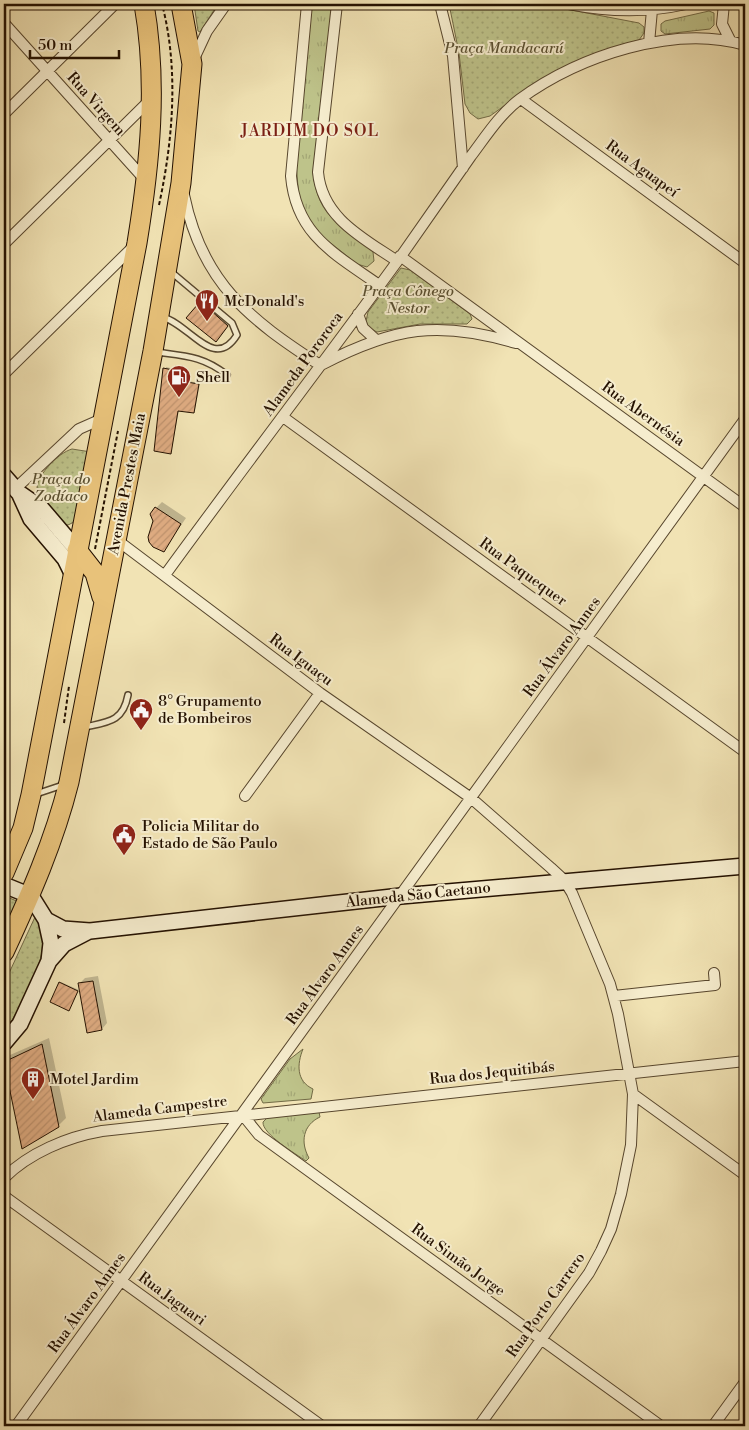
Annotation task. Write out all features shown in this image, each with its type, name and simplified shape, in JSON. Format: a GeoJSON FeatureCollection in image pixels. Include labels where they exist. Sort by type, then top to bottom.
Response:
{"type":"FeatureCollection","features":[{"type":"Feature","properties":{"kind":"highway"},"geometry":{"type":"LineString","coordinates":[[4,873],[23,828],[138,243],[147,182],[152,98],[151,54],[144,4]]}},
{"type":"Feature","properties":{"kind":"highway","name":"Avenida Prestes Maia"},"geometry":{"type":"LineString","coordinates":[[4,952],[31,896],[55,833],[69,782],[73,727],[117,540],[153,352],[181,183],[192,64],[181,4]]}},
{"type":"Feature","properties":{"kind":"highway"},"geometry":{"type":"LineString","coordinates":[[77,550],[95,573],[103,601]]}},
{"type":"Feature","properties":{"kind":"main road"},"geometry":{"type":"LineString","coordinates":[[4,476],[17,492],[31,519],[65,558],[73,575]]}},
{"type":"Feature","properties":{"kind":"main road"},"geometry":{"type":"LineString","coordinates":[[17,492],[42,509],[77,550]]}},
{"type":"Feature","properties":{"kind":"main road","name":"Alameda São Caetano"},"geometry":{"type":"LineString","coordinates":[[46,920],[63,930],[90,931],[401,896],[564,880],[745,866]]}},
{"type":"Feature","properties":{"kind":"main road"},"geometry":{"type":"LineString","coordinates":[[4,885],[31,896],[46,920],[50,934],[50,961],[20,1024],[4,1043]]}},
{"type":"Feature","properties":{"kind":"main road","name":"Alameda São Caetano"},"geometry":{"type":"LineString","coordinates":[[50,961],[64,944],[90,931]]}},
{"type":"Feature","properties":{"kind":"street"},"geometry":{"type":"LineString","coordinates":[[4,114],[115,4]]}},
{"type":"Feature","properties":{"kind":"street"},"geometry":{"type":"LineString","coordinates":[[192,64],[207,31],[226,4]]}},
{"type":"Feature","properties":{"kind":"street"},"geometry":{"type":"LineString","coordinates":[[307,4],[291,176],[293,198],[302,220],[318,240],[379,285]]}},
{"type":"Feature","properties":{"kind":"street"},"geometry":{"type":"LineString","coordinates":[[336,4],[318,172],[319,185],[329,206],[338,219],[352,230],[399,259],[524,346]]}},
{"type":"Feature","properties":{"kind":"street"},"geometry":{"type":"LineString","coordinates":[[440,4],[453,56],[463,168]]}},
{"type":"Feature","properties":{"kind":"street"},"geometry":{"type":"LineString","coordinates":[[569,4],[594,9],[633,8],[652,10],[686,4]]}},
{"type":"Feature","properties":{"kind":"street"},"geometry":{"type":"LineString","coordinates":[[724,4],[722,24],[730,40]]}},
{"type":"Feature","properties":{"kind":"street"},"geometry":{"type":"LineString","coordinates":[[650,43],[652,10]]}},
{"type":"Feature","properties":{"kind":"street","name":"Rua Virgem"},"geometry":{"type":"LineString","coordinates":[[4,23],[108,141],[147,182]]}},
{"type":"Feature","properties":{"kind":"street"},"geometry":{"type":"LineString","coordinates":[[463,168],[498,120],[520,99],[570,70],[612,54],[650,43],[691,38],[730,40],[745,44]]}},
{"type":"Feature","properties":{"kind":"street"},"geometry":{"type":"LineString","coordinates":[[4,244],[152,98]]}},
{"type":"Feature","properties":{"kind":"street","name":"Rua Aguapeí"},"geometry":{"type":"LineString","coordinates":[[520,99],[745,263]]}},
{"type":"Feature","properties":{"kind":"street","name":"Alameda Pororoca"},"geometry":{"type":"LineString","coordinates":[[165,575],[399,259],[463,168]]}},
{"type":"Feature","properties":{"kind":"street"},"geometry":{"type":"LineString","coordinates":[[181,183],[192,222],[207,261],[229,294],[259,322],[320,365],[374,339],[407,331],[442,330],[475,332],[524,346]]}},
{"type":"Feature","properties":{"kind":"street"},"geometry":{"type":"LineString","coordinates":[[4,374],[138,243]]}},
{"type":"Feature","properties":{"kind":"street"},"geometry":{"type":"LineString","coordinates":[[358,314],[363,328],[374,339]]}},
{"type":"Feature","properties":{"kind":"street","name":"Rua Abernésia"},"geometry":{"type":"LineString","coordinates":[[524,346],[745,506]]}},
{"type":"Feature","properties":{"kind":"street","name":"Rua Paquequer"},"geometry":{"type":"LineString","coordinates":[[283,417],[745,752]]}},
{"type":"Feature","properties":{"kind":"street"},"geometry":{"type":"LineString","coordinates":[[17,492],[84,426],[104,418]]}},
{"type":"Feature","properties":{"kind":"street","name":"Rua Álvaro Annes"},"geometry":{"type":"LineString","coordinates":[[16,1426],[745,419]]}},
{"type":"Feature","properties":{"kind":"street","name":"Rua Iguaçu"},"geometry":{"type":"LineString","coordinates":[[117,540],[320,693],[471,798]]}},
{"type":"Feature","properties":{"kind":"street"},"geometry":{"type":"LineString","coordinates":[[245,796],[320,693]]}},
{"type":"Feature","properties":{"kind":"street","name":"Rua Porto Carrero"},"geometry":{"type":"LineString","coordinates":[[471,798],[564,880],[572,893],[614,996],[633,1094],[631,1146],[621,1194],[611,1229],[589,1274],[479,1426]]}},
{"type":"Feature","properties":{"kind":"street"},"geometry":{"type":"LineString","coordinates":[[614,996],[715,985],[714,973]]}},
{"type":"Feature","properties":{"kind":"street","name":"Rua dos Jequitibás"},"geometry":{"type":"LineString","coordinates":[[242,1114],[745,1061]]}},
{"type":"Feature","properties":{"kind":"street"},"geometry":{"type":"LineString","coordinates":[[633,1094],[745,1175]]}},
{"type":"Feature","properties":{"kind":"street","name":"Alameda Campestre"},"geometry":{"type":"LineString","coordinates":[[4,1178],[35,1155],[86,1134],[242,1114]]}},
{"type":"Feature","properties":{"kind":"street","name":"Rua Simão Jorge"},"geometry":{"type":"LineString","coordinates":[[242,1114],[259,1135],[661,1426]]}},
{"type":"Feature","properties":{"kind":"street","name":"Rua Jaguari"},"geometry":{"type":"LineString","coordinates":[[4,1196],[322,1426]]}},
{"type":"Feature","properties":{"kind":"street"},"geometry":{"type":"LineString","coordinates":[[713,1426],[745,1382]]}},
{"type":"Feature","properties":{"kind":"lane"},"geometry":{"type":"LineString","coordinates":[[159,316],[180,325],[210,348],[217,350],[230,345],[237,335],[232,323],[168,269]]}},
{"type":"Feature","properties":{"kind":"lane"},"geometry":{"type":"LineString","coordinates":[[153,352],[195,358],[212,363],[227,375]]}},
{"type":"Feature","properties":{"kind":"lane"},"geometry":{"type":"LineString","coordinates":[[73,727],[113,720],[125,709],[128,696]]}},
{"type":"Feature","properties":{"kind":"lane"},"geometry":{"type":"LineString","coordinates":[[30,795],[69,782]]}},
{"type":"Feature","properties":{"kind":"path"},"geometry":{"type":"LineString","coordinates":[[69,678],[73,727]]}},
{"type":"Feature","properties":{"kind":"green space"},"geometry":{"type":"Polygon","coordinates":[[[194,4],[218,4],[200,32],[198,31],[194,4]]]}},
{"type":"Feature","properties":{"kind":"green space"},"geometry":{"type":"Polygon","coordinates":[[[312,4],[332,4],[313,173],[316,189],[321,202],[334,220],[373,252],[374,261],[367,267],[357,264],[322,236],[307,217],[299,198],[296,164],[312,4]]]}},
{"type":"Feature","properties":{"kind":"green space","name":"Praça Mandacarú"},"geometry":{"type":"Polygon","coordinates":[[[449,4],[540,4],[639,23],[644,27],[644,33],[639,40],[618,46],[536,83],[490,116],[478,119],[470,113],[465,104],[459,53],[449,4]]]}},
{"type":"Feature","properties":{"kind":"green space"},"geometry":{"type":"Polygon","coordinates":[[[709,11],[714,13],[714,25],[710,29],[665,34],[661,31],[661,24],[665,21],[709,11]]]}},
{"type":"Feature","properties":{"kind":"green space","name":"Praça Cônego Nestor"},"geometry":{"type":"Polygon","coordinates":[[[401,268],[410,270],[470,314],[472,319],[467,324],[420,324],[377,332],[369,328],[366,321],[368,312],[401,268]]]}},
{"type":"Feature","properties":{"kind":"green space","name":"Praça do Zodíaco"},"geometry":{"type":"Polygon","coordinates":[[[72,449],[91,452],[76,521],[68,525],[63,524],[43,502],[37,488],[41,477],[55,459],[72,449]]]}},
{"type":"Feature","properties":{"kind":"green space"},"geometry":{"type":"Polygon","coordinates":[[[5,896],[21,903],[4,937],[4,898],[5,896]]]}},
{"type":"Feature","properties":{"kind":"green space"},"geometry":{"type":"Polygon","coordinates":[[[35,917],[42,937],[41,958],[21,1005],[4,1031],[4,984],[35,917]]]}},
{"type":"Feature","properties":{"kind":"green space"},"geometry":{"type":"Polygon","coordinates":[[[303,1049],[299,1072],[307,1086],[313,1089],[311,1099],[263,1103],[261,1099],[290,1059],[303,1049]]]}},
{"type":"Feature","properties":{"kind":"green space"},"geometry":{"type":"Polygon","coordinates":[[[319,1112],[320,1117],[314,1120],[305,1134],[306,1152],[309,1158],[306,1161],[274,1138],[264,1127],[263,1122],[268,1117],[319,1112]]]}},
{"type":"Feature","properties":{"kind":"building","name":"McDonald's"},"geometry":{"type":"Polygon","coordinates":[[[198,304],[206,310],[208,308],[228,326],[216,342],[186,318],[198,304]]]}},
{"type":"Feature","properties":{"kind":"building","name":"Shell"},"geometry":{"type":"Polygon","coordinates":[[[163,368],[183,372],[180,381],[199,384],[194,413],[178,411],[171,454],[154,451],[163,368]]]}},
{"type":"Feature","properties":{"kind":"building"},"geometry":{"type":"Polygon","coordinates":[[[155,507],[181,524],[164,552],[153,547],[148,537],[153,521],[150,514],[155,507]]]}},
{"type":"Feature","properties":{"kind":"building"},"geometry":{"type":"Polygon","coordinates":[[[93,981],[102,1030],[87,1033],[78,983],[93,981]]]}},
{"type":"Feature","properties":{"kind":"building"},"geometry":{"type":"Polygon","coordinates":[[[59,982],[78,991],[69,1011],[50,1002],[59,982]]]}},
{"type":"Feature","properties":{"kind":"building","name":"Motel Jardim"},"geometry":{"type":"Polygon","coordinates":[[[42,1044],[59,1127],[22,1149],[4,1062],[42,1044]]]}},
{"type":"Feature","properties":{"kind":"place","name":"McDonald's"},"geometry":{"type":"Point","coordinates":[207,322]}},
{"type":"Feature","properties":{"kind":"place","name":"Shell"},"geometry":{"type":"Point","coordinates":[179,398]}},
{"type":"Feature","properties":{"kind":"place","name":"8° Grupamento de Bombeiros"},"geometry":{"type":"Point","coordinates":[141,731]}},
{"type":"Feature","properties":{"kind":"place","name":"Policia Militar do Estado de São Paulo"},"geometry":{"type":"Point","coordinates":[124,856]}},
{"type":"Feature","properties":{"kind":"place","name":"Motel Jardim"},"geometry":{"type":"Point","coordinates":[33,1100]}},
{"type":"Feature","properties":{"kind":"district","name":"JARDIM DO SOL"},"geometry":{"type":"Point","coordinates":[310,131]}}]}
